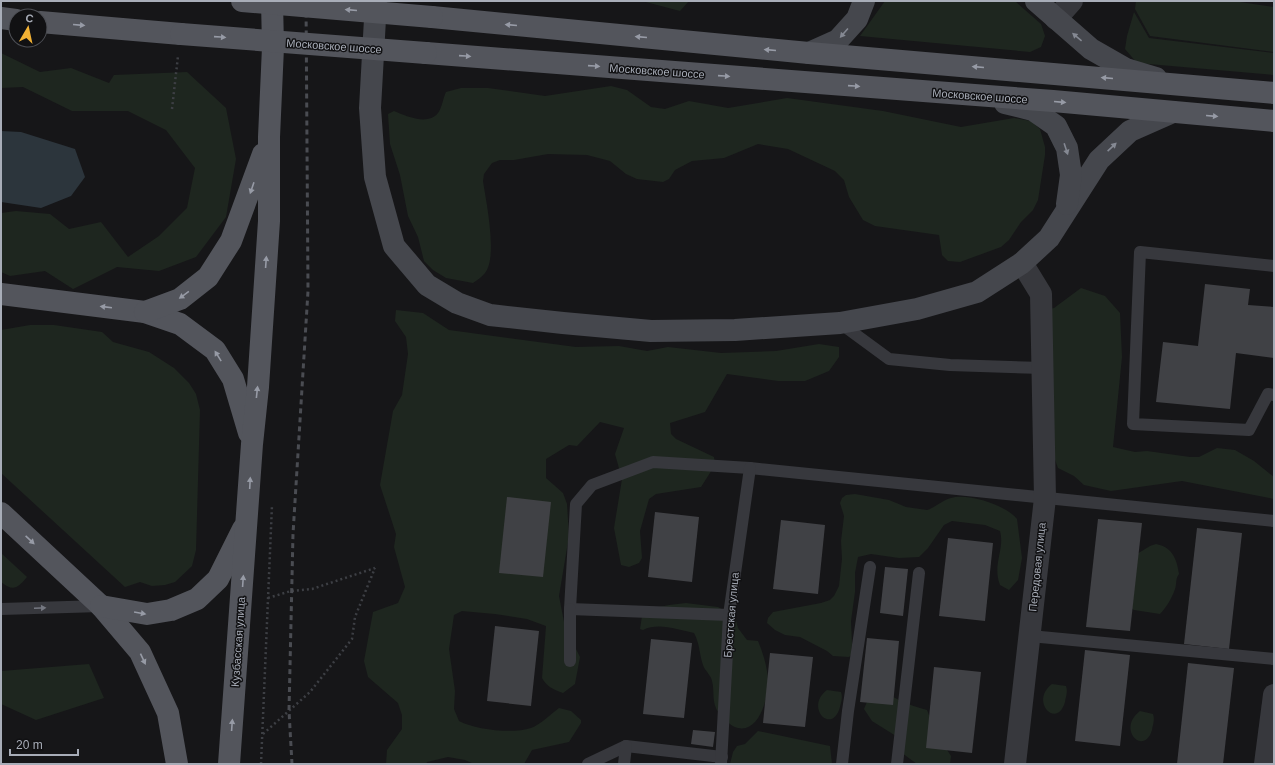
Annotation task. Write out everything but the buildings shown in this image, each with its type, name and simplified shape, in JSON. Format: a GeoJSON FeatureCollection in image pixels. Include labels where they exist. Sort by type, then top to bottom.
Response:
{"type":"FeatureCollection","features":[{"type":"Feature","properties":{"kind":"main road"},"geometry":{"type":"LineString","coordinates":[[242,1],[809,53],[1274,93]]}},
{"type":"Feature","properties":{"kind":"main road"},"geometry":{"type":"LineString","coordinates":[[145,312],[180,299],[208,277],[231,241],[249,196],[269,138],[273,47],[272,1]]}},
{"type":"Feature","properties":{"kind":"main road"},"geometry":{"type":"LineString","coordinates":[[376,1],[370,108],[375,177],[394,246],[427,285],[457,303],[490,315],[651,331],[735,330],[840,323],[917,309],[977,292],[1022,263],[1049,238],[1099,160],[1130,131],[1173,112]]}},
{"type":"Feature","properties":{"kind":"main road"},"geometry":{"type":"LineString","coordinates":[[809,53],[838,40],[857,19],[864,1]]}},
{"type":"Feature","properties":{"kind":"main road"},"geometry":{"type":"LineString","coordinates":[[1036,1],[1091,49],[1126,69],[1174,84]]}},
{"type":"Feature","properties":{"kind":"main road","name":"Московское шоссе"},"geometry":{"type":"LineString","coordinates":[[48,23],[979,96],[1274,121]]}},
{"type":"Feature","properties":{"kind":"main road"},"geometry":{"type":"LineString","coordinates":[[979,96],[1033,110],[1056,126],[1067,148],[1072,175],[1066,213]]}},
{"type":"Feature","properties":{"kind":"main road","name":"Кузбасская улица"},"geometry":{"type":"LineString","coordinates":[[229,764],[252,444],[258,388],[269,221],[269,138]]}},
{"type":"Feature","properties":{"kind":"main road"},"geometry":{"type":"LineString","coordinates":[[1,294],[145,312],[180,324],[215,350],[233,379],[252,444]]}},
{"type":"Feature","properties":{"kind":"main road"},"geometry":{"type":"LineString","coordinates":[[1,309],[29,298]]}},
{"type":"Feature","properties":{"kind":"main road"},"geometry":{"type":"LineString","coordinates":[[1,513],[101,606],[140,652],[168,714],[177,764]]}},
{"type":"Feature","properties":{"kind":"main road"},"geometry":{"type":"LineString","coordinates":[[101,606],[147,614],[171,610],[198,599],[218,579],[247,521]]}},
{"type":"Feature","properties":{"kind":"street"},"geometry":{"type":"LineString","coordinates":[[1056,19],[1072,1]]}},
{"type":"Feature","properties":{"kind":"street","name":"Передовая улица"},"geometry":{"type":"LineString","coordinates":[[1015,764],[1045,498],[1041,294],[1022,263]]}},
{"type":"Feature","properties":{"kind":"street"},"geometry":{"type":"LineString","coordinates":[[1265,764],[1274,695]]}},
{"type":"Feature","properties":{"kind":"lane"},"geometry":{"type":"LineString","coordinates":[[1274,266],[1140,252],[1133,424],[1249,430],[1268,394],[1274,395]]}},
{"type":"Feature","properties":{"kind":"lane"},"geometry":{"type":"LineString","coordinates":[[840,323],[889,359],[950,365],[1043,368]]}},
{"type":"Feature","properties":{"kind":"lane"},"geometry":{"type":"LineString","coordinates":[[570,661],[570,609],[576,504],[592,485],[653,462],[750,468],[1274,521]]}},
{"type":"Feature","properties":{"kind":"lane","name":"Брестская улица"},"geometry":{"type":"LineString","coordinates":[[722,760],[729,615],[750,468]]}},
{"type":"Feature","properties":{"kind":"lane"},"geometry":{"type":"LineString","coordinates":[[842,764],[848,711],[870,567]]}},
{"type":"Feature","properties":{"kind":"lane"},"geometry":{"type":"LineString","coordinates":[[897,764],[920,573]]}},
{"type":"Feature","properties":{"kind":"lane"},"geometry":{"type":"LineString","coordinates":[[1,609],[101,606]]}},
{"type":"Feature","properties":{"kind":"lane"},"geometry":{"type":"LineString","coordinates":[[570,609],[729,615]]}},
{"type":"Feature","properties":{"kind":"lane"},"geometry":{"type":"LineString","coordinates":[[1030,636],[1274,659]]}},
{"type":"Feature","properties":{"kind":"lane"},"geometry":{"type":"LineString","coordinates":[[588,764],[626,746],[722,760]]}},
{"type":"Feature","properties":{"kind":"lane"},"geometry":{"type":"LineString","coordinates":[[624,764],[626,746]]}},
{"type":"Feature","properties":{"kind":"path"},"geometry":{"type":"LineString","coordinates":[[172,110],[181,34]]}},
{"type":"Feature","properties":{"kind":"path"},"geometry":{"type":"LineString","coordinates":[[262,734],[310,692],[352,639],[355,617],[375,568],[312,588],[291,591],[268,598]]}},
{"type":"Feature","properties":{"kind":"shaded area"},"geometry":{"type":"Polygon","coordinates":[[[642,1],[689,1],[680,11],[642,1]]]}},
{"type":"Feature","properties":{"kind":"shaded area"},"geometry":{"type":"Polygon","coordinates":[[[885,1],[1015,1],[1041,24],[1045,36],[1041,47],[1030,52],[860,36],[885,1]]]}},
{"type":"Feature","properties":{"kind":"shaded area"},"geometry":{"type":"Polygon","coordinates":[[[1136,1],[1233,1],[1274,7],[1274,52],[1150,36],[1135,9],[1136,1]]]}},
{"type":"Feature","properties":{"kind":"shaded area"},"geometry":{"type":"Polygon","coordinates":[[[1134,12],[1149,38],[1274,53],[1274,75],[1137,63],[1125,49],[1134,12]]]}},
{"type":"Feature","properties":{"kind":"shaded area"},"geometry":{"type":"Polygon","coordinates":[[[1,53],[40,72],[71,68],[109,83],[114,75],[187,72],[226,108],[236,159],[226,217],[196,257],[159,271],[117,267],[73,289],[45,271],[10,276],[1,272],[1,213],[16,211],[50,214],[69,229],[101,222],[128,257],[159,236],[187,208],[195,168],[166,130],[128,111],[72,111],[23,87],[1,88],[1,53]]]}},
{"type":"Feature","properties":{"kind":"shaded area"},"geometry":{"type":"Polygon","coordinates":[[[611,86],[627,90],[651,107],[665,109],[689,101],[728,108],[787,98],[883,111],[961,127],[1014,118],[1031,121],[1040,129],[1045,147],[1038,200],[1033,210],[1021,222],[1009,240],[1001,247],[960,262],[948,261],[942,255],[939,235],[875,226],[863,220],[849,197],[844,180],[835,171],[788,149],[758,144],[724,158],[692,161],[675,170],[669,179],[663,182],[637,179],[626,174],[610,161],[587,155],[548,154],[514,160],[500,160],[492,163],[484,174],[483,181],[490,228],[491,255],[489,265],[481,277],[473,283],[446,278],[433,270],[424,261],[418,237],[408,216],[400,175],[390,144],[388,114],[394,111],[417,119],[429,119],[438,113],[446,92],[461,88],[488,88],[545,96],[611,86]]]}},
{"type":"Feature","properties":{"kind":"shaded area"},"geometry":{"type":"Polygon","coordinates":[[[1,131],[21,132],[75,149],[85,177],[71,196],[41,208],[1,202],[1,131]]]}},
{"type":"Feature","properties":{"kind":"shaded area"},"geometry":{"type":"Polygon","coordinates":[[[1081,288],[1105,296],[1120,313],[1122,357],[1113,447],[1135,452],[1147,451],[1190,457],[1199,457],[1217,448],[1235,450],[1254,461],[1274,477],[1274,499],[1182,481],[1111,491],[1084,485],[1074,476],[1058,468],[1054,457],[1046,310],[1054,308],[1081,288]]]}},
{"type":"Feature","properties":{"kind":"shaded area"},"geometry":{"type":"Polygon","coordinates":[[[396,310],[423,313],[449,330],[576,347],[619,346],[647,351],[668,347],[721,353],[776,351],[819,344],[839,347],[839,357],[829,371],[805,381],[778,381],[727,374],[705,412],[670,423],[671,434],[676,439],[714,457],[715,465],[701,487],[656,494],[649,499],[640,531],[642,558],[639,563],[629,567],[621,565],[614,528],[622,479],[615,454],[624,428],[600,422],[577,446],[569,445],[546,459],[546,478],[563,493],[567,504],[569,536],[559,596],[565,627],[580,657],[575,684],[563,693],[556,691],[544,681],[542,678],[546,626],[527,619],[462,611],[454,615],[449,649],[455,691],[454,709],[459,721],[485,729],[505,731],[523,730],[538,724],[559,708],[571,711],[581,720],[581,723],[569,742],[532,750],[524,764],[474,764],[465,760],[448,757],[427,762],[426,764],[386,764],[387,750],[402,729],[402,715],[398,703],[368,677],[364,661],[373,612],[398,603],[405,587],[394,547],[396,534],[380,485],[393,411],[402,395],[408,354],[406,337],[395,321],[396,310]]]}},
{"type":"Feature","properties":{"kind":"shaded area"},"geometry":{"type":"Polygon","coordinates":[[[30,325],[54,325],[102,332],[113,342],[149,352],[174,368],[189,383],[196,394],[200,410],[196,550],[192,566],[175,582],[165,585],[152,586],[140,582],[125,587],[1,473],[1,330],[30,325]]]}},
{"type":"Feature","properties":{"kind":"shaded area"},"geometry":{"type":"Polygon","coordinates":[[[855,494],[889,500],[906,507],[927,510],[948,499],[958,497],[967,497],[986,501],[1004,509],[1017,519],[1022,558],[1018,580],[1009,590],[1000,585],[997,570],[1001,544],[1000,531],[985,525],[952,521],[944,525],[928,548],[919,557],[899,558],[871,554],[858,557],[855,573],[855,592],[851,621],[852,644],[851,655],[849,657],[833,656],[827,651],[800,637],[785,635],[775,630],[767,623],[768,618],[773,612],[821,603],[830,600],[834,596],[839,586],[842,559],[841,541],[844,516],[840,503],[842,498],[846,495],[855,494]]]}},
{"type":"Feature","properties":{"kind":"shaded area"},"geometry":{"type":"Polygon","coordinates":[[[1156,544],[1166,548],[1173,554],[1177,563],[1179,574],[1172,596],[1167,606],[1160,614],[1134,610],[1126,605],[1137,554],[1156,544]]]}},
{"type":"Feature","properties":{"kind":"shaded area"},"geometry":{"type":"Polygon","coordinates":[[[1,553],[27,577],[18,586],[12,588],[1,582],[1,553]]]}},
{"type":"Feature","properties":{"kind":"shaded area"},"geometry":{"type":"Polygon","coordinates":[[[686,603],[718,607],[735,617],[738,628],[747,640],[758,641],[766,664],[768,686],[762,711],[752,725],[746,728],[735,727],[719,713],[714,701],[713,685],[703,665],[694,633],[662,627],[643,630],[640,629],[642,616],[645,610],[686,603]]]}},
{"type":"Feature","properties":{"kind":"shaded area"},"geometry":{"type":"Polygon","coordinates":[[[89,664],[104,698],[36,720],[1,704],[1,671],[89,664]]]}},
{"type":"Feature","properties":{"kind":"shaded area"},"geometry":{"type":"Polygon","coordinates":[[[1052,684],[1066,686],[1067,688],[1065,702],[1061,710],[1056,713],[1051,713],[1047,710],[1044,705],[1043,698],[1046,691],[1052,684]]]}},
{"type":"Feature","properties":{"kind":"shaded area"},"geometry":{"type":"Polygon","coordinates":[[[874,685],[899,700],[927,710],[936,733],[951,756],[950,764],[917,764],[902,753],[896,736],[872,721],[864,709],[874,685]]]}},
{"type":"Feature","properties":{"kind":"shaded area"},"geometry":{"type":"Polygon","coordinates":[[[827,690],[841,692],[842,694],[840,707],[836,715],[831,719],[826,719],[822,716],[818,704],[821,697],[827,690]]]}},
{"type":"Feature","properties":{"kind":"shaded area"},"geometry":{"type":"Polygon","coordinates":[[[1140,711],[1153,714],[1154,718],[1152,730],[1148,738],[1143,741],[1138,741],[1131,732],[1133,718],[1140,711]]]}},
{"type":"Feature","properties":{"kind":"shaded area"},"geometry":{"type":"Polygon","coordinates":[[[758,731],[830,746],[832,764],[730,764],[733,752],[737,746],[745,744],[758,731]]]}},
{"type":"Feature","properties":{"kind":"railway"},"geometry":{"type":"LineString","coordinates":[[292,764],[289,711],[293,534],[308,291],[306,1]]}}]}
